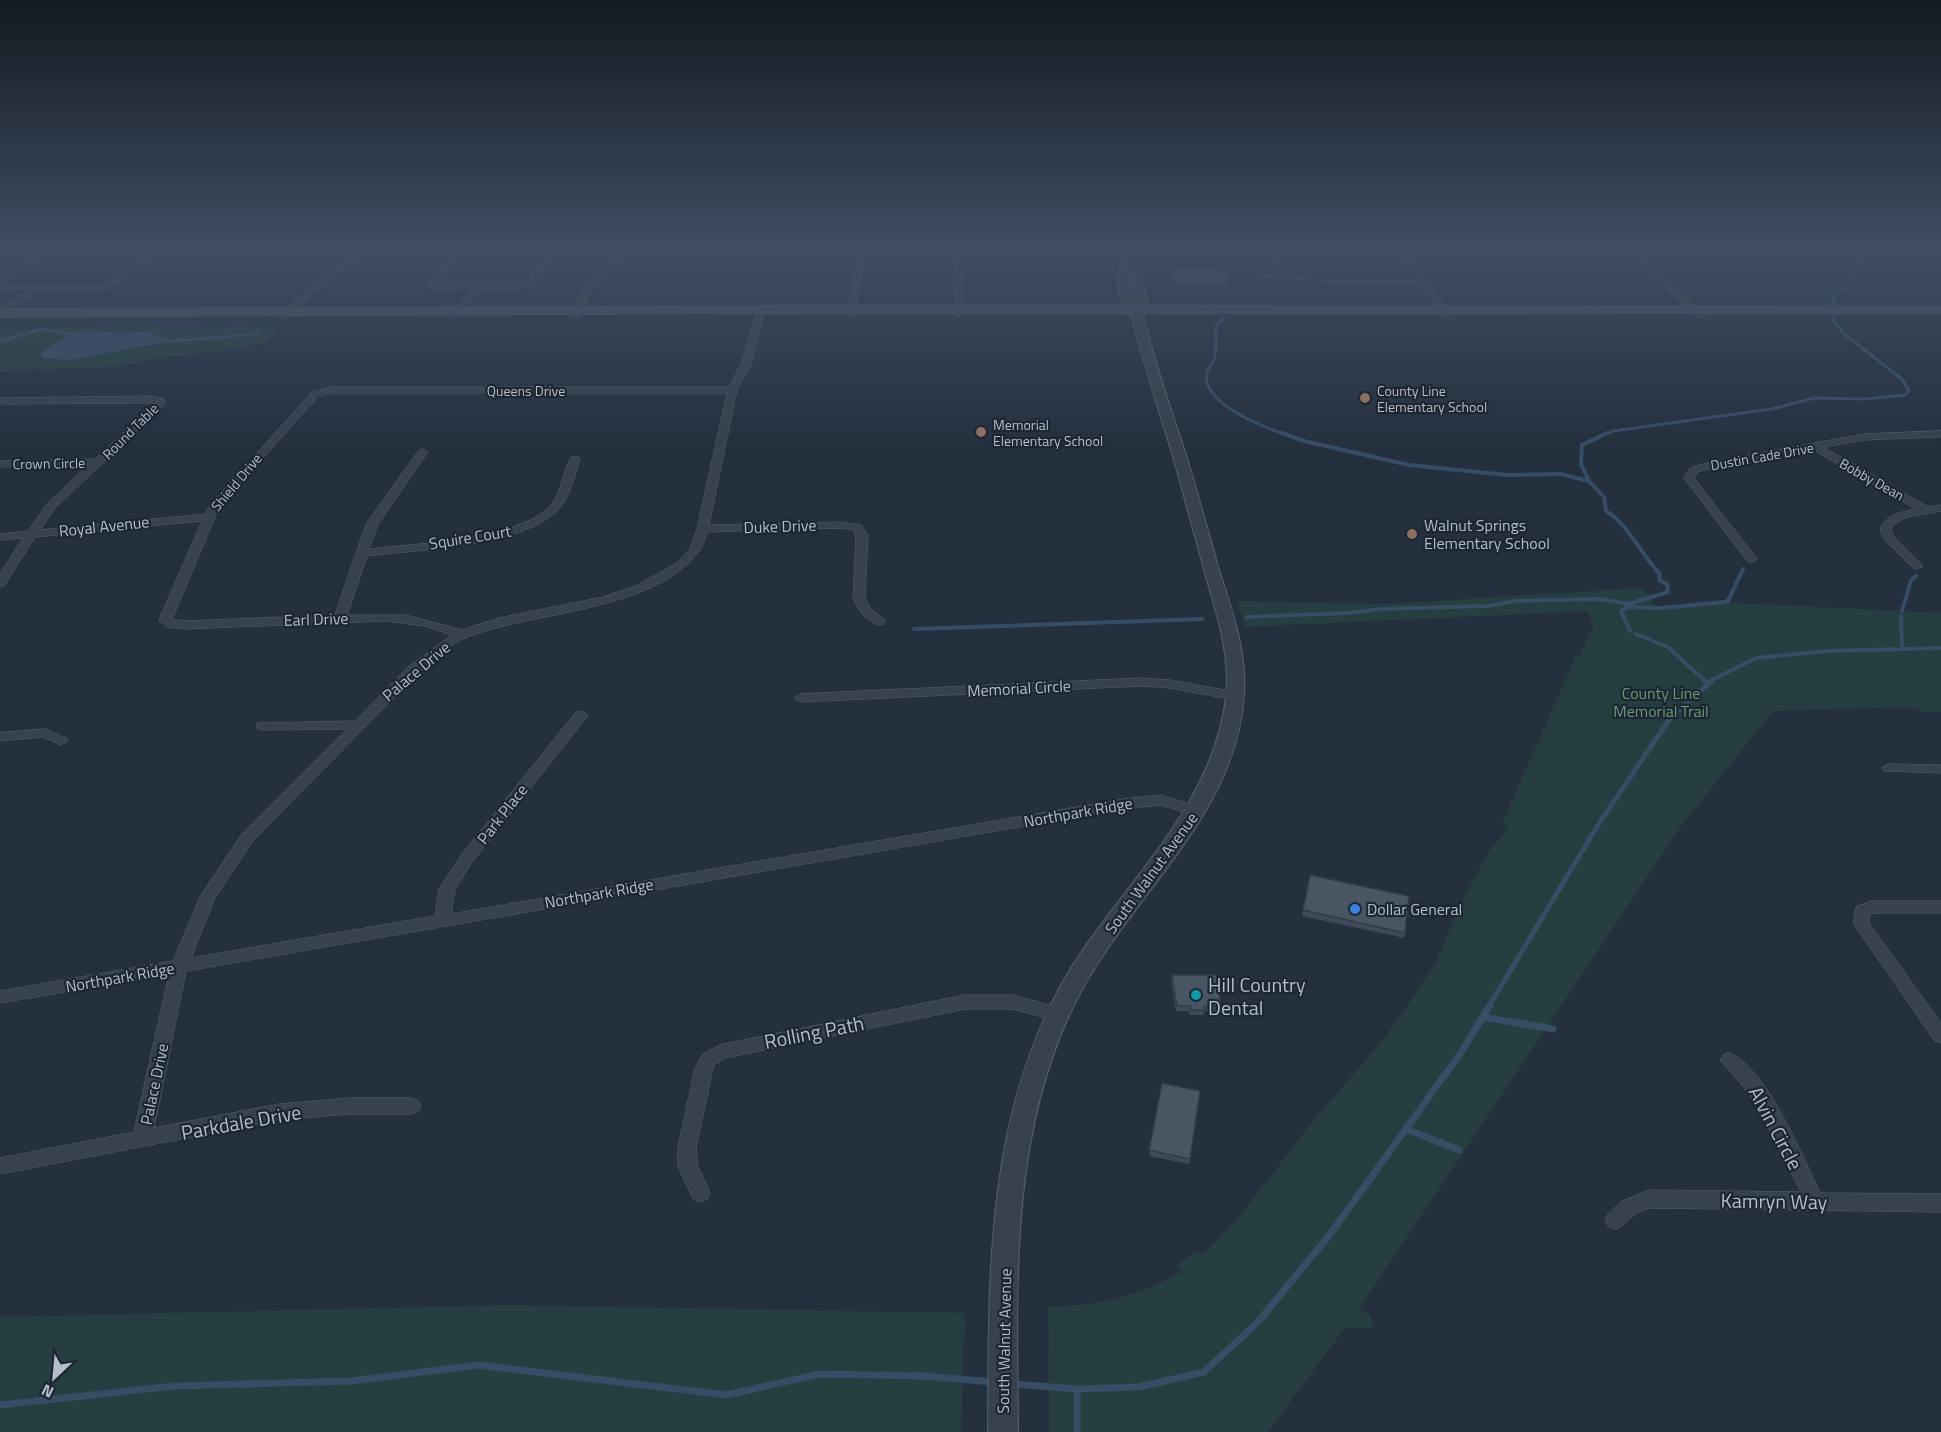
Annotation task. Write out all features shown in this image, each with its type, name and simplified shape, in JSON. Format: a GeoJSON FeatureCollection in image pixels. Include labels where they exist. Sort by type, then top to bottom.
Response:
{"type":"FeatureCollection","features":[{"type":"Feature","properties":{"kind":"main road"},"geometry":{"type":"LineString","coordinates":[[174,313],[285,314]]}},
{"type":"Feature","properties":{"kind":"main road"},"geometry":{"type":"LineString","coordinates":[[0,318],[608,313]]}},
{"type":"Feature","properties":{"kind":"main road"},"geometry":{"type":"LineString","coordinates":[[1842,313],[1941,315]]}},
{"type":"Feature","properties":{"kind":"street","name":"Palace Drive"},"geometry":{"type":"LineString","coordinates":[[142,1140],[179,967],[208,897],[247,838],[413,670],[462,634],[499,622],[606,600],[642,588],[682,564],[695,550],[703,529],[732,390],[747,362],[760,313]]}},
{"type":"Feature","properties":{"kind":"street","name":"South Walnut Avenue"},"geometry":{"type":"LineString","coordinates":[[1003,1432],[1005,1226],[1012,1169],[1025,1103],[1058,1014],[1097,946],[1197,811],[1209,788],[1234,718],[1236,674],[1234,649],[1179,454],[1148,360],[1137,313]]}},
{"type":"Feature","properties":{"kind":"street","name":"Queens Drive"},"geometry":{"type":"LineString","coordinates":[[320,392],[732,390]]}},
{"type":"Feature","properties":{"kind":"street","name":"Shield Drive"},"geometry":{"type":"LineString","coordinates":[[167,623],[165,617],[208,516],[227,491],[311,396],[320,392]]}},
{"type":"Feature","properties":{"kind":"street","name":"Round Table"},"geometry":{"type":"LineString","coordinates":[[0,583],[51,506],[160,406],[160,401],[150,399],[1,401]]}},
{"type":"Feature","properties":{"kind":"street","name":"Dustin Cade Drive"},"geometry":{"type":"LineString","coordinates":[[1751,559],[1695,489],[1691,483],[1691,473],[1710,465],[1879,435],[1941,434]]}},
{"type":"Feature","properties":{"kind":"street","name":"Bobby Dean"},"geometry":{"type":"LineString","coordinates":[[1815,447],[1928,511]]}},
{"type":"Feature","properties":{"kind":"street"},"geometry":{"type":"LineString","coordinates":[[340,618],[361,554],[377,516],[423,452]]}},
{"type":"Feature","properties":{"kind":"street","name":"Squire Court"},"geometry":{"type":"LineString","coordinates":[[361,554],[492,536],[535,523],[558,503],[575,459]]}},
{"type":"Feature","properties":{"kind":"street","name":"Crown Circle"},"geometry":{"type":"LineString","coordinates":[[0,464],[98,462]]}},
{"type":"Feature","properties":{"kind":"street"},"geometry":{"type":"LineString","coordinates":[[1917,566],[1889,538],[1886,534],[1886,526],[1897,517],[1941,508]]}},
{"type":"Feature","properties":{"kind":"street","name":"Royal Avenue"},"geometry":{"type":"LineString","coordinates":[[0,537],[208,516]]}},
{"type":"Feature","properties":{"kind":"street","name":"Duke Drive"},"geometry":{"type":"LineString","coordinates":[[703,529],[857,526],[862,535],[859,599],[866,611],[880,621]]}},
{"type":"Feature","properties":{"kind":"street","name":"Earl Drive"},"geometry":{"type":"LineString","coordinates":[[167,623],[184,625],[340,618],[413,618],[432,622],[462,634]]}},
{"type":"Feature","properties":{"kind":"street","name":"Memorial Circle"},"geometry":{"type":"LineString","coordinates":[[801,698],[1141,682],[1170,684],[1235,696]]}},
{"type":"Feature","properties":{"kind":"street","name":"Park Place"},"geometry":{"type":"LineString","coordinates":[[442,921],[447,889],[467,858],[581,715]]}},
{"type":"Feature","properties":{"kind":"street"},"geometry":{"type":"LineString","coordinates":[[263,726],[357,725]]}},
{"type":"Feature","properties":{"kind":"street"},"geometry":{"type":"LineString","coordinates":[[0,737],[45,733],[61,741]]}},
{"type":"Feature","properties":{"kind":"street"},"geometry":{"type":"LineString","coordinates":[[1889,768],[1941,769]]}},
{"type":"Feature","properties":{"kind":"street","name":"Northpark Ridge"},"geometry":{"type":"LineString","coordinates":[[0,997],[1123,804],[1161,800],[1197,811]]}},
{"type":"Feature","properties":{"kind":"street"},"geometry":{"type":"LineString","coordinates":[[1941,907],[1882,906],[1866,909],[1862,912],[1861,923],[1941,1036]]}},
{"type":"Feature","properties":{"kind":"street","name":"Rolling Path"},"geometry":{"type":"LineString","coordinates":[[700,1193],[688,1166],[687,1148],[704,1068],[709,1059],[720,1052],[965,1002],[1011,1002],[1058,1014]]}},
{"type":"Feature","properties":{"kind":"street","name":"Alvin Circle"},"geometry":{"type":"LineString","coordinates":[[1729,1060],[1742,1070],[1758,1090],[1815,1202]]}},
{"type":"Feature","properties":{"kind":"street","name":"Parkdale Drive"},"geometry":{"type":"LineString","coordinates":[[0,1166],[279,1112],[350,1106],[412,1106]]}},
{"type":"Feature","properties":{"kind":"street","name":"Kamryn Way"},"geometry":{"type":"LineString","coordinates":[[1615,1220],[1629,1207],[1650,1200],[1941,1203]]}},
{"type":"Feature","properties":{"kind":"green space"},"geometry":{"type":"Polygon","coordinates":[[[124,323],[211,327],[242,325],[279,329],[264,343],[218,352],[164,357],[120,366],[0,372],[0,329],[124,323]],[[85,330],[72,334],[70,360],[158,345],[167,339],[135,331],[113,333],[85,330]]]}},
{"type":"Feature","properties":{"kind":"green space","name":"County Line Memorial Trail"},"geometry":{"type":"Polygon","coordinates":[[[1642,588],[1658,609],[1715,602],[1941,613],[1941,712],[1922,712],[1910,707],[1773,711],[1679,829],[1359,1309],[1370,1315],[1374,1328],[1345,1328],[1268,1432],[1049,1432],[1048,1307],[1102,1302],[1132,1294],[1181,1272],[1176,1266],[1197,1250],[1203,1255],[1239,1217],[1313,1121],[1377,1047],[1405,1010],[1436,962],[1461,903],[1489,851],[1510,826],[1502,823],[1576,656],[1579,657],[1593,627],[1588,611],[1245,627],[1237,601],[1389,604],[1642,588]]]}},
{"type":"Feature","properties":{"kind":"green space"},"geometry":{"type":"Polygon","coordinates":[[[507,1305],[965,1313],[961,1432],[0,1432],[0,1317],[507,1305]]]}},
{"type":"Feature","properties":{"kind":"water"},"geometry":{"type":"Polygon","coordinates":[[[85,330],[113,333],[147,332],[167,339],[168,342],[70,360],[42,358],[42,352],[52,345],[85,330]]]}},
{"type":"Feature","properties":{"kind":"building","name":"Dollar General"},"geometry":{"type":"Polygon","coordinates":[[[1310,875],[1409,896],[1405,933],[1303,910],[1310,875]]]}},
{"type":"Feature","properties":{"kind":"building","name":"Hill Country Dental"},"geometry":{"type":"Polygon","coordinates":[[[1172,975],[1216,975],[1221,1006],[1204,1006],[1204,1010],[1191,1010],[1190,1006],[1177,1006],[1172,975]]]}},
{"type":"Feature","properties":{"kind":"building"},"geometry":{"type":"Polygon","coordinates":[[[1162,1083],[1200,1091],[1190,1159],[1149,1150],[1162,1083]]]}},
{"type":"Feature","properties":{"kind":"waterway"},"geometry":{"type":"LineString","coordinates":[[1224,318],[1216,326],[1215,355],[1206,374],[1209,387],[1216,397],[1237,413],[1286,435]]}},
{"type":"Feature","properties":{"kind":"waterway"},"geometry":{"type":"LineString","coordinates":[[1603,435],[1613,431],[1772,409],[1814,398],[1865,399],[1905,395],[1909,391],[1902,379],[1843,333],[1832,318]]}},
{"type":"Feature","properties":{"kind":"waterway"},"geometry":{"type":"LineString","coordinates":[[0,342],[42,329],[78,335]]}},
{"type":"Feature","properties":{"kind":"waterway"},"geometry":{"type":"LineString","coordinates":[[163,342],[259,334]]}},
{"type":"Feature","properties":{"kind":"waterway"},"geometry":{"type":"LineString","coordinates":[[1282,433],[1304,441],[1409,465],[1507,475],[1560,474],[1589,481]]}},
{"type":"Feature","properties":{"kind":"waterway"},"geometry":{"type":"LineString","coordinates":[[1589,481],[1581,464],[1582,445],[1607,433]]}},
{"type":"Feature","properties":{"kind":"waterway"},"geometry":{"type":"LineString","coordinates":[[1589,481],[1604,497],[1606,511],[1622,524],[1660,574],[1659,580],[1667,584],[1668,592],[1635,602],[1627,607]]}},
{"type":"Feature","properties":{"kind":"waterway"},"geometry":{"type":"LineString","coordinates":[[1627,607],[1661,608],[1725,602],[1728,601],[1743,569]]}},
{"type":"Feature","properties":{"kind":"waterway"},"geometry":{"type":"LineString","coordinates":[[1902,611],[1911,580],[1916,576]]}},
{"type":"Feature","properties":{"kind":"waterway"},"geometry":{"type":"LineString","coordinates":[[1247,617],[1348,613],[1381,609],[1487,606],[1516,601],[1599,599],[1630,604]]}},
{"type":"Feature","properties":{"kind":"waterway"},"geometry":{"type":"LineString","coordinates":[[1627,607],[1621,611],[1630,631]]}},
{"type":"Feature","properties":{"kind":"waterway"},"geometry":{"type":"LineString","coordinates":[[1901,616],[1902,648]]}},
{"type":"Feature","properties":{"kind":"waterway"},"geometry":{"type":"LineString","coordinates":[[914,629],[1202,619]]}},
{"type":"Feature","properties":{"kind":"waterway"},"geometry":{"type":"LineString","coordinates":[[1636,634],[1668,647],[1705,681]]}},
{"type":"Feature","properties":{"kind":"waterway"},"geometry":{"type":"LineString","coordinates":[[1710,681],[1756,658],[1827,651],[1941,648]]}},
{"type":"Feature","properties":{"kind":"waterway"},"geometry":{"type":"LineString","coordinates":[[1489,1006],[1600,822],[1671,717],[1713,680]]}},
{"type":"Feature","properties":{"kind":"waterway"},"geometry":{"type":"LineString","coordinates":[[1077,1389],[1139,1387],[1204,1372],[1258,1322],[1331,1233],[1462,1051],[1490,1005]]}},
{"type":"Feature","properties":{"kind":"waterway"},"geometry":{"type":"LineString","coordinates":[[1483,1017],[1553,1029]]}},
{"type":"Feature","properties":{"kind":"waterway"},"geometry":{"type":"LineString","coordinates":[[1406,1129],[1459,1150]]}},
{"type":"Feature","properties":{"kind":"waterway"},"geometry":{"type":"LineString","coordinates":[[0,1405],[174,1386],[351,1381],[478,1365],[727,1395],[819,1374],[923,1376],[993,1382]]}},
{"type":"Feature","properties":{"kind":"waterway"},"geometry":{"type":"LineString","coordinates":[[1013,1384],[1077,1389]]}},
{"type":"Feature","properties":{"kind":"waterway"},"geometry":{"type":"LineString","coordinates":[[1077,1389],[1077,1432]]}},
{"type":"Feature","properties":{"kind":"place","name":"County Line Elementary School"},"geometry":{"type":"Point","coordinates":[1365,398]}},
{"type":"Feature","properties":{"kind":"place","name":"Memorial Elementary School"},"geometry":{"type":"Point","coordinates":[981,432]}},
{"type":"Feature","properties":{"kind":"place","name":"Walnut Springs Elementary School"},"geometry":{"type":"Point","coordinates":[1412,534]}},
{"type":"Feature","properties":{"kind":"place","name":"Dollar General"},"geometry":{"type":"Point","coordinates":[1355,909]}},
{"type":"Feature","properties":{"kind":"place","name":"Hill Country Dental"},"geometry":{"type":"Point","coordinates":[1196,995]}}]}
